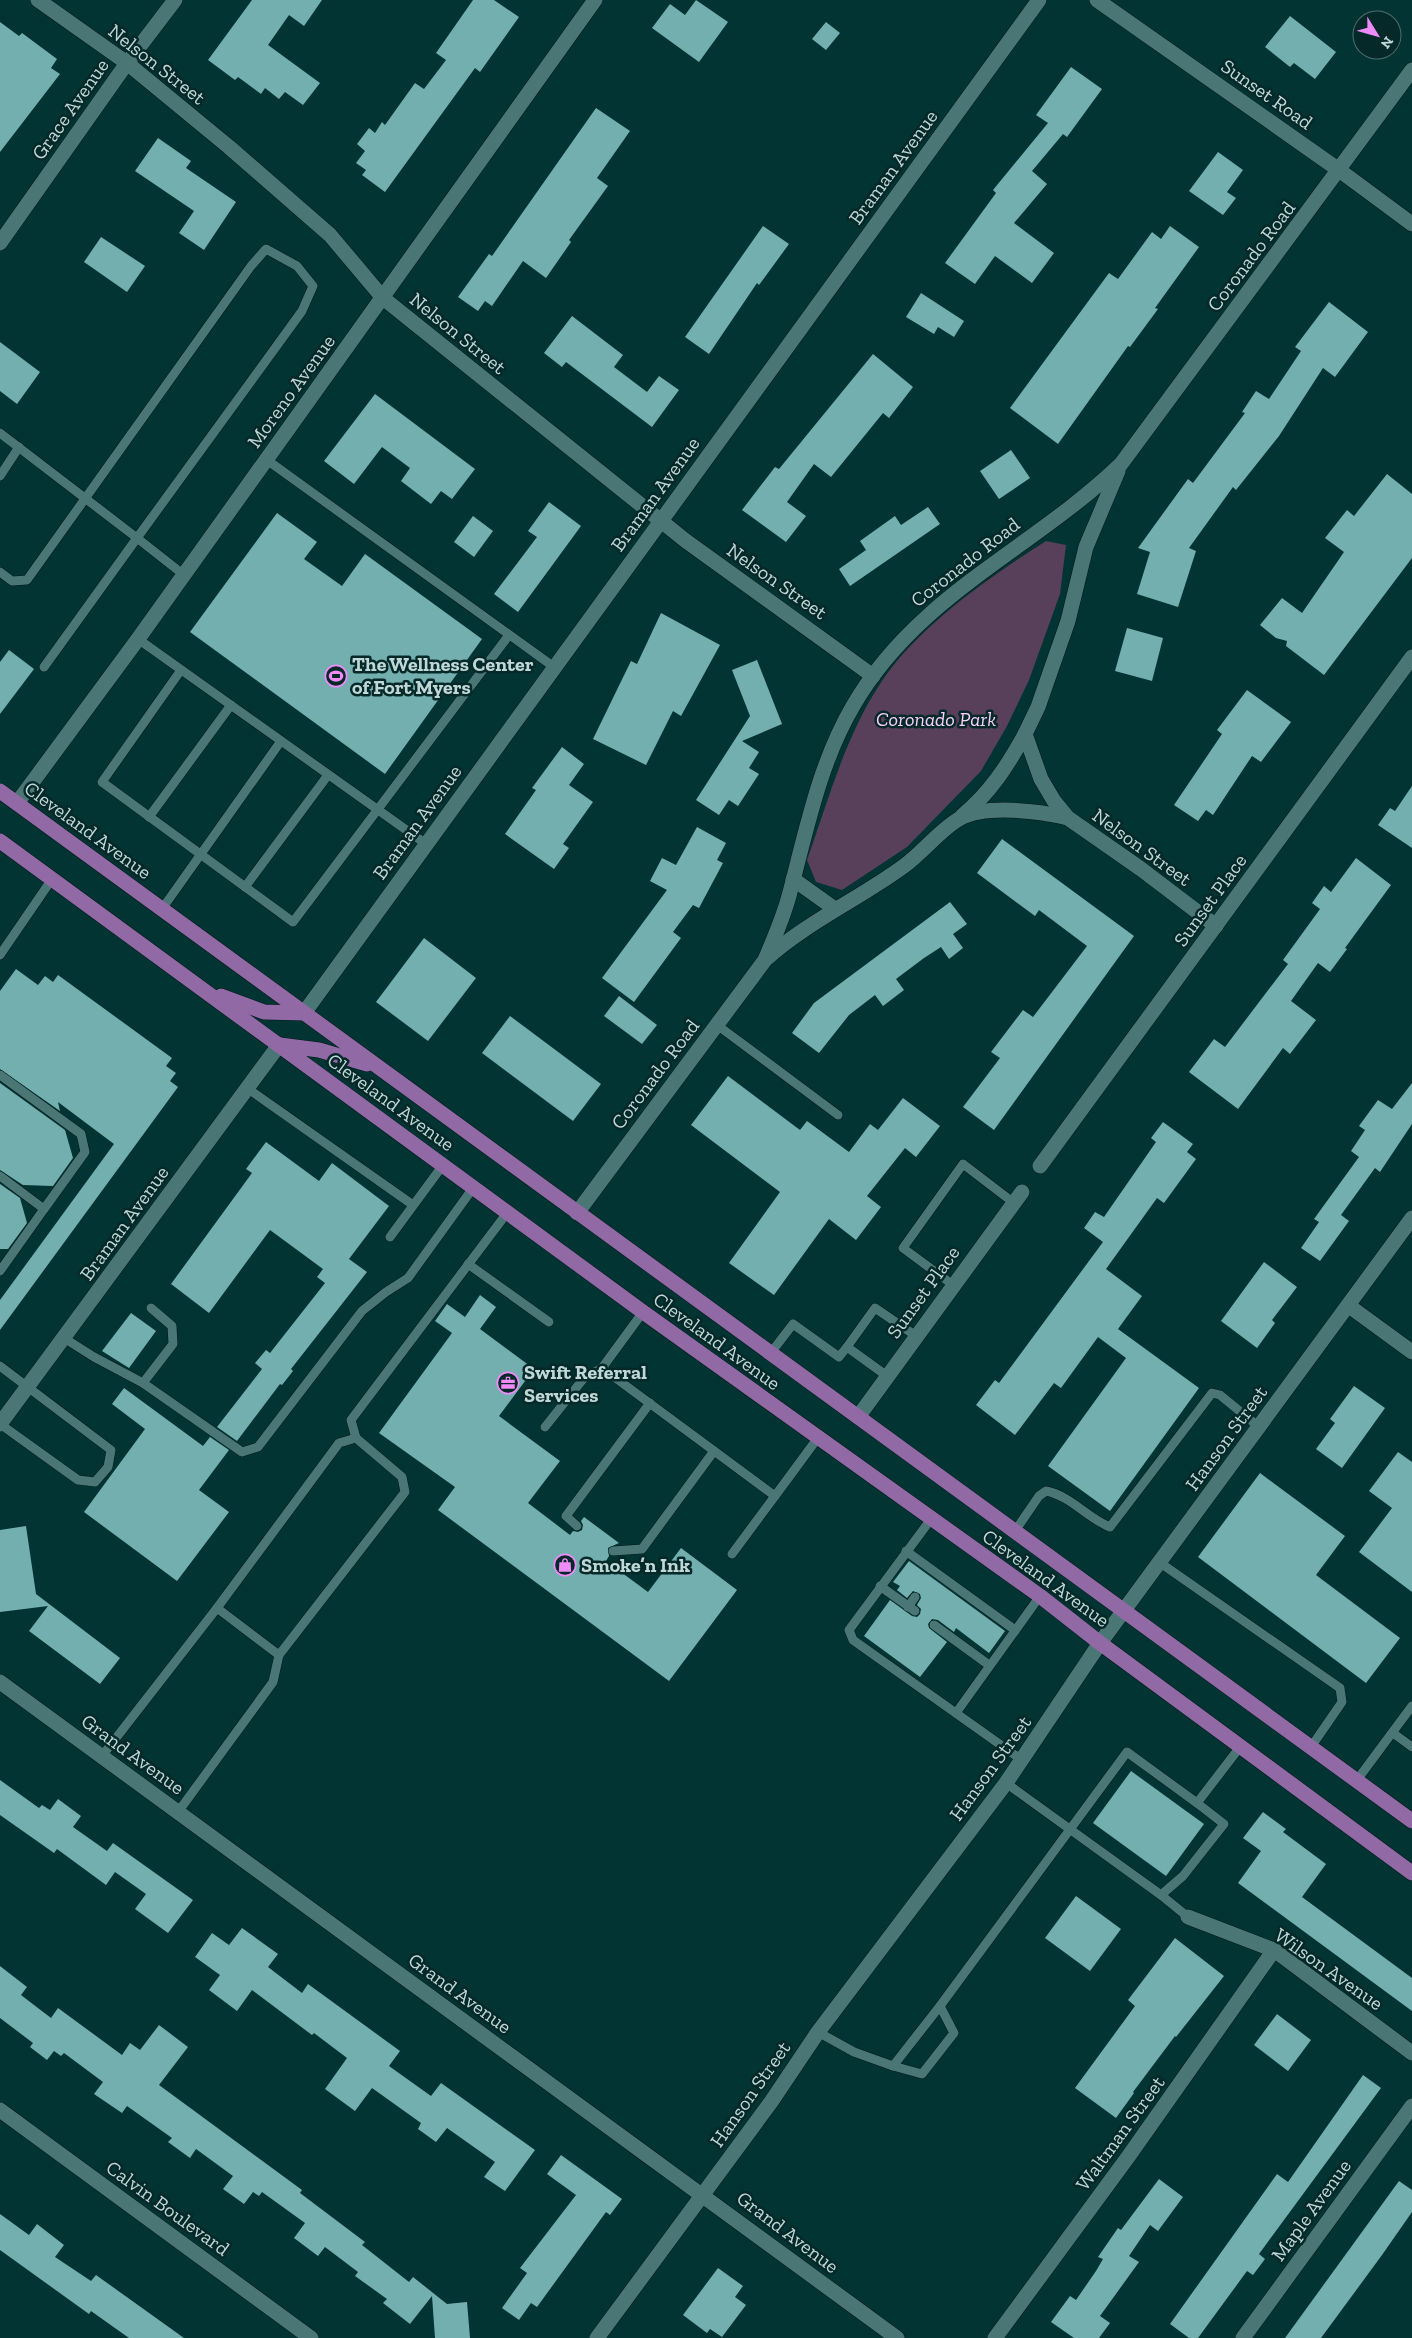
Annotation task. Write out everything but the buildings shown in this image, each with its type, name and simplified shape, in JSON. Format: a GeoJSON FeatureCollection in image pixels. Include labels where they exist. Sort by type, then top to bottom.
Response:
{"type":"FeatureCollection","features":[{"type":"Feature","properties":{"kind":"main road","name":"Cleveland Avenue"},"geometry":{"type":"LineString","coordinates":[[0,791],[1412,1821]]}},
{"type":"Feature","properties":{"kind":"main road","name":"Cleveland Avenue"},"geometry":{"type":"LineString","coordinates":[[0,840],[643,1312],[1040,1596],[1100,1643],[1412,1873]]}},
{"type":"Feature","properties":{"kind":"main road"},"geometry":{"type":"LineString","coordinates":[[204,990],[264,1012],[304,1014]]}},
{"type":"Feature","properties":{"kind":"main road"},"geometry":{"type":"LineString","coordinates":[[279,1045],[319,1050],[378,1068]]}},
{"type":"Feature","properties":{"kind":"street","name":"Nelson Street"},"geometry":{"type":"LineString","coordinates":[[38,0],[127,63],[229,147],[330,235],[383,298],[660,521],[873,676]]}},
{"type":"Feature","properties":{"kind":"street","name":"Grace Avenue"},"geometry":{"type":"LineString","coordinates":[[0,243],[127,63],[175,0]]}},
{"type":"Feature","properties":{"kind":"street","name":"Moreno Avenue"},"geometry":{"type":"LineString","coordinates":[[17,804],[138,639],[595,0]]}},
{"type":"Feature","properties":{"kind":"street","name":"Braman Avenue"},"geometry":{"type":"LineString","coordinates":[[304,1014],[1039,0]]}},
{"type":"Feature","properties":{"kind":"street","name":"Sunset Road"},"geometry":{"type":"LineString","coordinates":[[1097,0],[1339,170],[1412,224]]}},
{"type":"Feature","properties":{"kind":"street","name":"Coronado Road"},"geometry":{"type":"LineString","coordinates":[[765,960],[781,921],[819,782],[852,706],[873,676],[903,640],[954,591],[1069,510],[1122,464],[1412,70]]}},
{"type":"Feature","properties":{"kind":"street","name":"Coronado Road"},"geometry":{"type":"LineString","coordinates":[[577,1213],[765,960],[787,940],[906,865],[974,807],[1005,770],[1038,708],[1068,621],[1086,547],[1122,464]]}},
{"type":"Feature","properties":{"kind":"street","name":"Sunset Place"},"geometry":{"type":"LineString","coordinates":[[1040,1166],[1412,657]]}},
{"type":"Feature","properties":{"kind":"street"},"geometry":{"type":"LineString","coordinates":[[1025,734],[1041,779],[1054,801],[1068,818]]}},
{"type":"Feature","properties":{"kind":"street","name":"Coronado Road"},"geometry":{"type":"LineString","coordinates":[[959,819],[985,812],[1043,812],[1068,818]]}},
{"type":"Feature","properties":{"kind":"street","name":"Nelson Street"},"geometry":{"type":"LineString","coordinates":[[1068,818],[1141,869],[1216,926]]}},
{"type":"Feature","properties":{"kind":"street"},"geometry":{"type":"LineString","coordinates":[[793,879],[835,909]]}},
{"type":"Feature","properties":{"kind":"street","name":"Braman Avenue"},"geometry":{"type":"LineString","coordinates":[[0,1424],[279,1045]]}},
{"type":"Feature","properties":{"kind":"street","name":"Sunset Place"},"geometry":{"type":"LineString","coordinates":[[858,1417],[1018,1197]]}},
{"type":"Feature","properties":{"kind":"street","name":"Hanson Street"},"geometry":{"type":"LineString","coordinates":[[597,2338],[771,2102],[818,2032],[1006,1783],[1100,1643],[1412,1218]]}},
{"type":"Feature","properties":{"kind":"street"},"geometry":{"type":"LineString","coordinates":[[1348,1306],[1412,1352]]}},
{"type":"Feature","properties":{"kind":"street","name":"Grand Avenue"},"geometry":{"type":"LineString","coordinates":[[0,1682],[703,2194],[897,2338]]}},
{"type":"Feature","properties":{"kind":"street","name":"Wilson Avenue"},"geometry":{"type":"LineString","coordinates":[[1188,1917],[1274,1950],[1412,2053]]}},
{"type":"Feature","properties":{"kind":"street","name":"Waltman Street"},"geometry":{"type":"LineString","coordinates":[[994,2338],[1128,2157],[1274,1950]]}},
{"type":"Feature","properties":{"kind":"street","name":"Maple Avenue"},"geometry":{"type":"LineString","coordinates":[[1243,2338],[1412,2106]]}},
{"type":"Feature","properties":{"kind":"street","name":"Calvin Boulevard"},"geometry":{"type":"LineString","coordinates":[[0,2110],[311,2338]]}},
{"type":"Feature","properties":{"kind":"lane"},"geometry":{"type":"LineString","coordinates":[[0,572],[12,581],[27,580],[251,266],[266,249],[297,266],[314,286],[302,311],[44,667]]}},
{"type":"Feature","properties":{"kind":"lane"},"geometry":{"type":"LineString","coordinates":[[0,433],[184,574]]}},
{"type":"Feature","properties":{"kind":"lane"},"geometry":{"type":"LineString","coordinates":[[0,476],[19,447]]}},
{"type":"Feature","properties":{"kind":"lane"},"geometry":{"type":"LineString","coordinates":[[266,460],[554,667]]}},
{"type":"Feature","properties":{"kind":"lane"},"geometry":{"type":"LineString","coordinates":[[181,670],[102,782],[293,922],[509,635]]}},
{"type":"Feature","properties":{"kind":"lane"},"geometry":{"type":"LineString","coordinates":[[138,639],[426,844]]}},
{"type":"Feature","properties":{"kind":"lane"},"geometry":{"type":"LineString","coordinates":[[149,817],[231,705]]}},
{"type":"Feature","properties":{"kind":"lane"},"geometry":{"type":"LineString","coordinates":[[162,909],[281,741]]}},
{"type":"Feature","properties":{"kind":"lane"},"geometry":{"type":"LineString","coordinates":[[245,887],[328,774]]}},
{"type":"Feature","properties":{"kind":"lane"},"geometry":{"type":"LineString","coordinates":[[0,955],[52,879]]}},
{"type":"Feature","properties":{"kind":"lane"},"geometry":{"type":"LineString","coordinates":[[717,1025],[838,1115]]}},
{"type":"Feature","properties":{"kind":"lane"},"geometry":{"type":"LineString","coordinates":[[0,1075],[81,1134],[85,1152],[0,1271]]}},
{"type":"Feature","properties":{"kind":"lane"},"geometry":{"type":"LineString","coordinates":[[247,1088],[413,1205]]}},
{"type":"Feature","properties":{"kind":"lane"},"geometry":{"type":"LineString","coordinates":[[953,1285],[903,1248],[962,1164],[1018,1197]]}},
{"type":"Feature","properties":{"kind":"lane"},"geometry":{"type":"LineString","coordinates":[[390,1237],[443,1165]]}},
{"type":"Feature","properties":{"kind":"lane"},"geometry":{"type":"LineString","coordinates":[[0,1176],[44,1209]]}},
{"type":"Feature","properties":{"kind":"lane"},"geometry":{"type":"LineString","coordinates":[[64,1338],[94,1357],[143,1383],[242,1452],[258,1447],[362,1311],[408,1278],[474,1188]]}},
{"type":"Feature","properties":{"kind":"lane"},"geometry":{"type":"LineString","coordinates":[[178,1812],[272,1682],[279,1655],[405,1492],[402,1477],[356,1438],[351,1420],[507,1213]]}},
{"type":"Feature","properties":{"kind":"lane"},"geometry":{"type":"LineString","coordinates":[[468,1264],[549,1322]]}},
{"type":"Feature","properties":{"kind":"lane"},"geometry":{"type":"LineString","coordinates":[[143,1383],[173,1344],[172,1326],[151,1308]]}},
{"type":"Feature","properties":{"kind":"lane"},"geometry":{"type":"LineString","coordinates":[[770,1354],[792,1324],[838,1357],[875,1308],[916,1336]]}},
{"type":"Feature","properties":{"kind":"lane"},"geometry":{"type":"LineString","coordinates":[[545,1427],[584,1378],[602,1368],[643,1312]]}},
{"type":"Feature","properties":{"kind":"lane"},"geometry":{"type":"LineString","coordinates":[[847,1347],[887,1376]]}},
{"type":"Feature","properties":{"kind":"lane"},"geometry":{"type":"LineString","coordinates":[[0,1366],[111,1450],[108,1467],[95,1482],[78,1480],[0,1424]]}},
{"type":"Feature","properties":{"kind":"lane"},"geometry":{"type":"LineString","coordinates":[[602,1368],[775,1496]]}},
{"type":"Feature","properties":{"kind":"lane"},"geometry":{"type":"LineString","coordinates":[[1015,1531],[1038,1496],[1046,1491],[1058,1494],[1098,1522],[1110,1527],[1212,1393],[1220,1395],[1259,1427]]}},
{"type":"Feature","properties":{"kind":"lane"},"geometry":{"type":"LineString","coordinates":[[577,1526],[566,1516],[650,1404]]}},
{"type":"Feature","properties":{"kind":"lane"},"geometry":{"type":"LineString","coordinates":[[102,1756],[339,1444],[356,1438]]}},
{"type":"Feature","properties":{"kind":"lane"},"geometry":{"type":"LineString","coordinates":[[732,1554],[817,1438]]}},
{"type":"Feature","properties":{"kind":"lane"},"geometry":{"type":"LineString","coordinates":[[613,1552],[642,1550],[714,1451]]}},
{"type":"Feature","properties":{"kind":"lane"},"geometry":{"type":"LineString","coordinates":[[930,1519],[849,1630],[854,1640],[1022,1760]]}},
{"type":"Feature","properties":{"kind":"lane"},"geometry":{"type":"LineString","coordinates":[[906,1551],[932,1573],[985,1612],[1014,1630]]}},
{"type":"Feature","properties":{"kind":"lane"},"geometry":{"type":"LineString","coordinates":[[1160,1562],[1340,1688],[1342,1702],[1311,1747]]}},
{"type":"Feature","properties":{"kind":"lane"},"geometry":{"type":"LineString","coordinates":[[880,1586],[911,1609],[915,1597]]}},
{"type":"Feature","properties":{"kind":"lane"},"geometry":{"type":"LineString","coordinates":[[956,1713],[1040,1596]]}},
{"type":"Feature","properties":{"kind":"lane"},"geometry":{"type":"LineString","coordinates":[[216,1608],[279,1655]]}},
{"type":"Feature","properties":{"kind":"lane"},"geometry":{"type":"LineString","coordinates":[[944,1619],[935,1626],[989,1665]]}},
{"type":"Feature","properties":{"kind":"lane"},"geometry":{"type":"LineString","coordinates":[[961,1645],[967,1636]]}},
{"type":"Feature","properties":{"kind":"lane"},"geometry":{"type":"LineString","coordinates":[[1357,1780],[1412,1706]]}},
{"type":"Feature","properties":{"kind":"lane"},"geometry":{"type":"LineString","coordinates":[[1393,1733],[1412,1747]]}},
{"type":"Feature","properties":{"kind":"lane"},"geometry":{"type":"LineString","coordinates":[[1197,1803],[1240,1747]]}},
{"type":"Feature","properties":{"kind":"lane"},"geometry":{"type":"LineString","coordinates":[[893,2066],[940,2006],[1127,1752],[1224,1824],[1183,1876],[1161,1895]]}},
{"type":"Feature","properties":{"kind":"lane"},"geometry":{"type":"LineString","coordinates":[[1006,1783],[1161,1895],[1188,1917]]}},
{"type":"Feature","properties":{"kind":"lane"},"geometry":{"type":"LineString","coordinates":[[818,2032],[854,2052],[922,2074],[954,2033],[940,2006]]}},
{"type":"Feature","properties":{"kind":"green space","name":"Coronado Park"},"geometry":{"type":"Polygon","coordinates":[[[1046,541],[1066,545],[1060,594],[1029,680],[1007,726],[981,771],[907,847],[842,890],[816,882],[807,860],[847,747],[880,684],[895,663],[933,623],[978,587],[1046,541]]]}},
{"type":"Feature","properties":{"kind":"place","name":"The Wellness Center of Fort Myers"},"geometry":{"type":"Point","coordinates":[336,676]}},
{"type":"Feature","properties":{"kind":"place","name":"Swift Referral Services"},"geometry":{"type":"Point","coordinates":[508,1383]}},
{"type":"Feature","properties":{"kind":"place","name":"Smoke’n Ink"},"geometry":{"type":"Point","coordinates":[565,1565]}}]}
